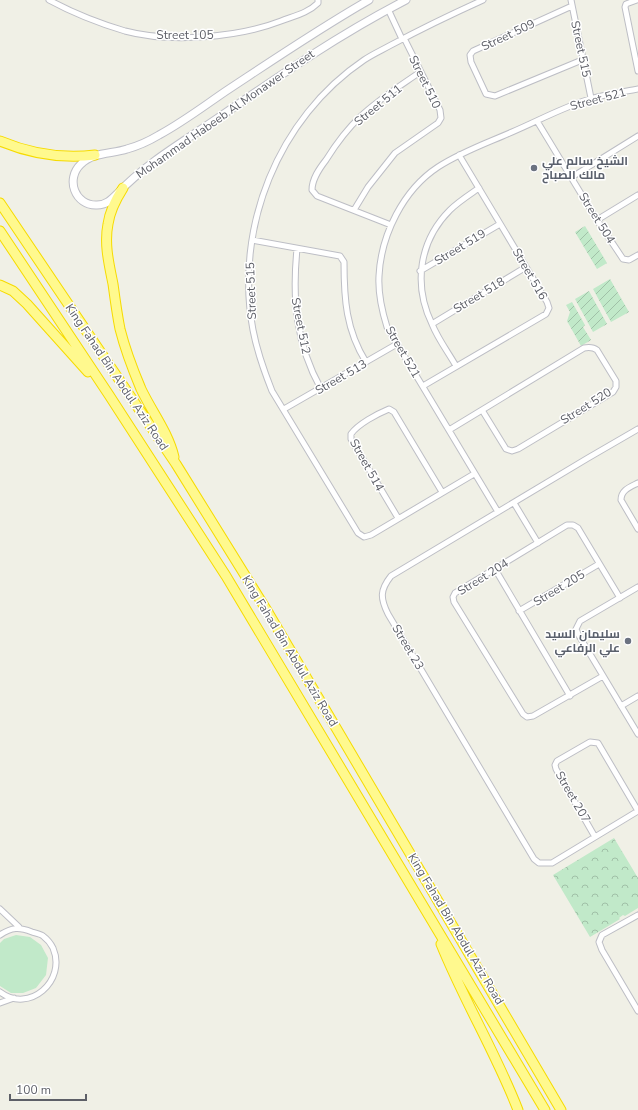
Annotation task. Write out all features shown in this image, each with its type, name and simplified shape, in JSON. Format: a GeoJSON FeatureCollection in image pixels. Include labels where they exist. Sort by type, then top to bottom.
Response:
{"type":"FeatureCollection","features":[{"type":"Feature","properties":{"kind":"highway"},"geometry":{"type":"LineString","coordinates":[[0,141],[22,149],[46,155],[70,157],[95,156]]}},
{"type":"Feature","properties":{"kind":"highway"},"geometry":{"type":"LineString","coordinates":[[123,188],[113,206],[107,233],[107,249],[118,319],[125,347],[137,380],[168,438],[176,464]]}},
{"type":"Feature","properties":{"kind":"highway","name":"King Fahad Bin Abdul Aziz Road"},"geometry":{"type":"LineString","coordinates":[[0,203],[176,464],[269,614],[561,1110]]}},
{"type":"Feature","properties":{"kind":"highway","name":"King Fahad Bin Abdul Aziz Road"},"geometry":{"type":"LineString","coordinates":[[0,231],[109,395],[226,576],[545,1110]]}},
{"type":"Feature","properties":{"kind":"highway"},"geometry":{"type":"LineString","coordinates":[[0,285],[13,291],[27,304],[109,395]]}},
{"type":"Feature","properties":{"kind":"highway"},"geometry":{"type":"LineString","coordinates":[[431,919],[454,976],[483,1033],[518,1110]]}},
{"type":"Feature","properties":{"kind":"highway"},"geometry":{"type":"LineString","coordinates":[[545,1082],[568,1110]]}},
{"type":"Feature","properties":{"kind":"main road","name":"Mohammad Habeeb Al Monawer Street"},"geometry":{"type":"LineString","coordinates":[[369,0],[286,51],[166,132],[128,149],[95,156],[82,163],[74,174],[73,186],[78,197],[88,204],[100,205],[111,200],[136,175],[161,156],[302,60],[347,32],[406,0]]}},
{"type":"Feature","properties":{"kind":"street","name":"Street 105"},"geometry":{"type":"LineString","coordinates":[[49,0],[74,13],[98,22],[126,31],[160,37],[212,36],[250,30],[273,24],[311,10],[318,3],[318,0]]}},
{"type":"Feature","properties":{"kind":"street","name":"Street 515"},"geometry":{"type":"LineString","coordinates":[[474,474],[371,534],[364,536],[358,533],[272,391],[264,370],[253,330],[249,274],[252,240],[257,213],[277,160],[301,122],[328,90],[338,80],[365,60],[403,38],[484,0]]}},
{"type":"Feature","properties":{"kind":"street","name":"Street 515"},"geometry":{"type":"LineString","coordinates":[[571,0],[582,60],[591,98]]}},
{"type":"Feature","properties":{"kind":"street"},"geometry":{"type":"LineString","coordinates":[[637,0],[626,4],[625,8],[636,50],[638,71]]}},
{"type":"Feature","properties":{"kind":"street","name":"Street 509"},"geometry":{"type":"LineString","coordinates":[[572,6],[473,51],[470,55],[471,62],[486,94],[495,96],[582,60]]}},
{"type":"Feature","properties":{"kind":"street","name":"Street 510"},"geometry":{"type":"LineString","coordinates":[[354,210],[368,187],[395,153],[438,123],[441,118],[440,110],[388,9]]}},
{"type":"Feature","properties":{"kind":"street","name":"Street 511"},"geometry":{"type":"LineString","coordinates":[[391,225],[317,196],[312,190],[312,183],[321,166],[339,139],[361,116],[420,72]]}},
{"type":"Feature","properties":{"kind":"street","name":"Street 521"},"geometry":{"type":"LineString","coordinates":[[498,512],[387,327],[383,312],[379,277],[382,254],[391,225],[404,201],[420,182],[437,168],[459,155],[591,98],[638,89]]}},
{"type":"Feature","properties":{"kind":"street","name":"Street 504"},"geometry":{"type":"LineString","coordinates":[[537,121],[597,220],[623,259],[628,260],[638,255]]}},
{"type":"Feature","properties":{"kind":"street"},"geometry":{"type":"LineString","coordinates":[[572,177],[638,136]]}},
{"type":"Feature","properties":{"kind":"street","name":"Street 516"},"geometry":{"type":"LineString","coordinates":[[423,386],[546,314],[549,308],[547,302],[459,155]]}},
{"type":"Feature","properties":{"kind":"street"},"geometry":{"type":"LineString","coordinates":[[456,366],[432,324],[425,306],[421,288],[420,271],[424,252],[439,223],[450,210],[479,188]]}},
{"type":"Feature","properties":{"kind":"street"},"geometry":{"type":"LineString","coordinates":[[597,220],[638,195]]}},
{"type":"Feature","properties":{"kind":"street","name":"Street 519"},"geometry":{"type":"LineString","coordinates":[[420,271],[500,224]]}},
{"type":"Feature","properties":{"kind":"street"},"geometry":{"type":"LineString","coordinates":[[252,240],[340,256],[342,258],[344,262],[344,295],[346,312],[357,348],[366,362]]}},
{"type":"Feature","properties":{"kind":"street","name":"Street 512"},"geometry":{"type":"LineString","coordinates":[[296,249],[294,304],[300,335],[307,359],[321,389]]}},
{"type":"Feature","properties":{"kind":"street","name":"Street 518"},"geometry":{"type":"LineString","coordinates":[[432,324],[526,267]]}},
{"type":"Feature","properties":{"kind":"street","name":"Street 513"},"geometry":{"type":"LineString","coordinates":[[284,409],[397,344]]}},
{"type":"Feature","properties":{"kind":"street","name":"Street 520"},"geometry":{"type":"LineString","coordinates":[[449,430],[584,348],[595,348],[597,350],[616,382],[616,388],[613,392],[518,449],[512,451],[506,449],[482,410]]}},
{"type":"Feature","properties":{"kind":"street","name":"Street 514"},"geometry":{"type":"LineString","coordinates":[[398,518],[351,439],[350,434],[354,429],[389,409],[394,412],[442,492]]}},
{"type":"Feature","properties":{"kind":"street","name":"Street 23"},"geometry":{"type":"LineString","coordinates":[[638,429],[391,576],[383,586],[382,600],[388,614],[534,859],[539,863],[552,863],[638,811]]}},
{"type":"Feature","properties":{"kind":"street"},"geometry":{"type":"LineString","coordinates":[[638,483],[624,491],[621,496],[621,500],[638,529]]}},
{"type":"Feature","properties":{"kind":"street"},"geometry":{"type":"LineString","coordinates":[[514,503],[538,543]]}},
{"type":"Feature","properties":{"kind":"street","name":"Street 204"},"geometry":{"type":"LineString","coordinates":[[603,676],[533,716],[527,717],[523,714],[454,602],[453,597],[456,593],[495,569],[568,525],[572,525],[578,528],[620,598]]}},
{"type":"Feature","properties":{"kind":"street","name":"Street 205"},"geometry":{"type":"LineString","coordinates":[[519,611],[599,564]]}},
{"type":"Feature","properties":{"kind":"street"},"geometry":{"type":"LineString","coordinates":[[495,569],[570,696]]}},
{"type":"Feature","properties":{"kind":"street"},"geometry":{"type":"LineString","coordinates":[[638,587],[580,621],[576,629],[638,734]]}},
{"type":"Feature","properties":{"kind":"street"},"geometry":{"type":"LineString","coordinates":[[621,706],[638,696]]}},
{"type":"Feature","properties":{"kind":"street","name":"Street 207"},"geometry":{"type":"LineString","coordinates":[[595,837],[556,769],[555,765],[558,761],[590,742],[598,743],[638,811]]}},
{"type":"Feature","properties":{"kind":"street"},"geometry":{"type":"LineString","coordinates":[[0,909],[19,927],[43,935],[51,944],[55,954],[56,965],[54,976],[49,985],[39,994],[26,998],[14,998],[0,1003]]}},
{"type":"Feature","properties":{"kind":"street"},"geometry":{"type":"LineString","coordinates":[[638,915],[602,935],[599,942],[602,950],[638,1011]]}},
{"type":"Feature","properties":{"kind":"street"},"geometry":{"type":"LineString","coordinates":[[0,935],[6,930],[19,927]]}},
{"type":"Feature","properties":{"kind":"street"},"geometry":{"type":"LineString","coordinates":[[0,992],[14,998]]}},
{"type":"Feature","properties":{"kind":"green space"},"geometry":{"type":"Polygon","coordinates":[[[585,226],[607,263],[597,269],[575,232],[585,226]]]}},
{"type":"Feature","properties":{"kind":"green space"},"geometry":{"type":"Polygon","coordinates":[[[610,279],[629,312],[611,322],[593,289],[610,279]]]}},
{"type":"Feature","properties":{"kind":"green space"},"geometry":{"type":"Polygon","coordinates":[[[589,291],[607,324],[593,332],[575,299],[589,291]]]}},
{"type":"Feature","properties":{"kind":"green space"},"geometry":{"type":"Polygon","coordinates":[[[572,302],[585,325],[583,327],[591,340],[581,346],[567,321],[570,312],[566,305],[572,302]]]}},
{"type":"Feature","properties":{"kind":"green space"},"geometry":{"type":"Polygon","coordinates":[[[614,838],[638,878],[638,908],[625,916],[623,915],[619,918],[620,919],[590,937],[553,875],[614,838]]]}},
{"type":"Feature","properties":{"kind":"green space"},"geometry":{"type":"Polygon","coordinates":[[[16,935],[30,937],[41,945],[48,958],[46,975],[36,988],[23,993],[11,993],[0,986],[0,943],[4,939],[16,935]]]}},
{"type":"Feature","properties":{"kind":"place","name":"الشيخ سالم علي مالك الصباح"},"geometry":{"type":"Point","coordinates":[534,168]}},
{"type":"Feature","properties":{"kind":"place","name":"سليمان السيد علي الرفاعي"},"geometry":{"type":"Point","coordinates":[628,641]}}]}
